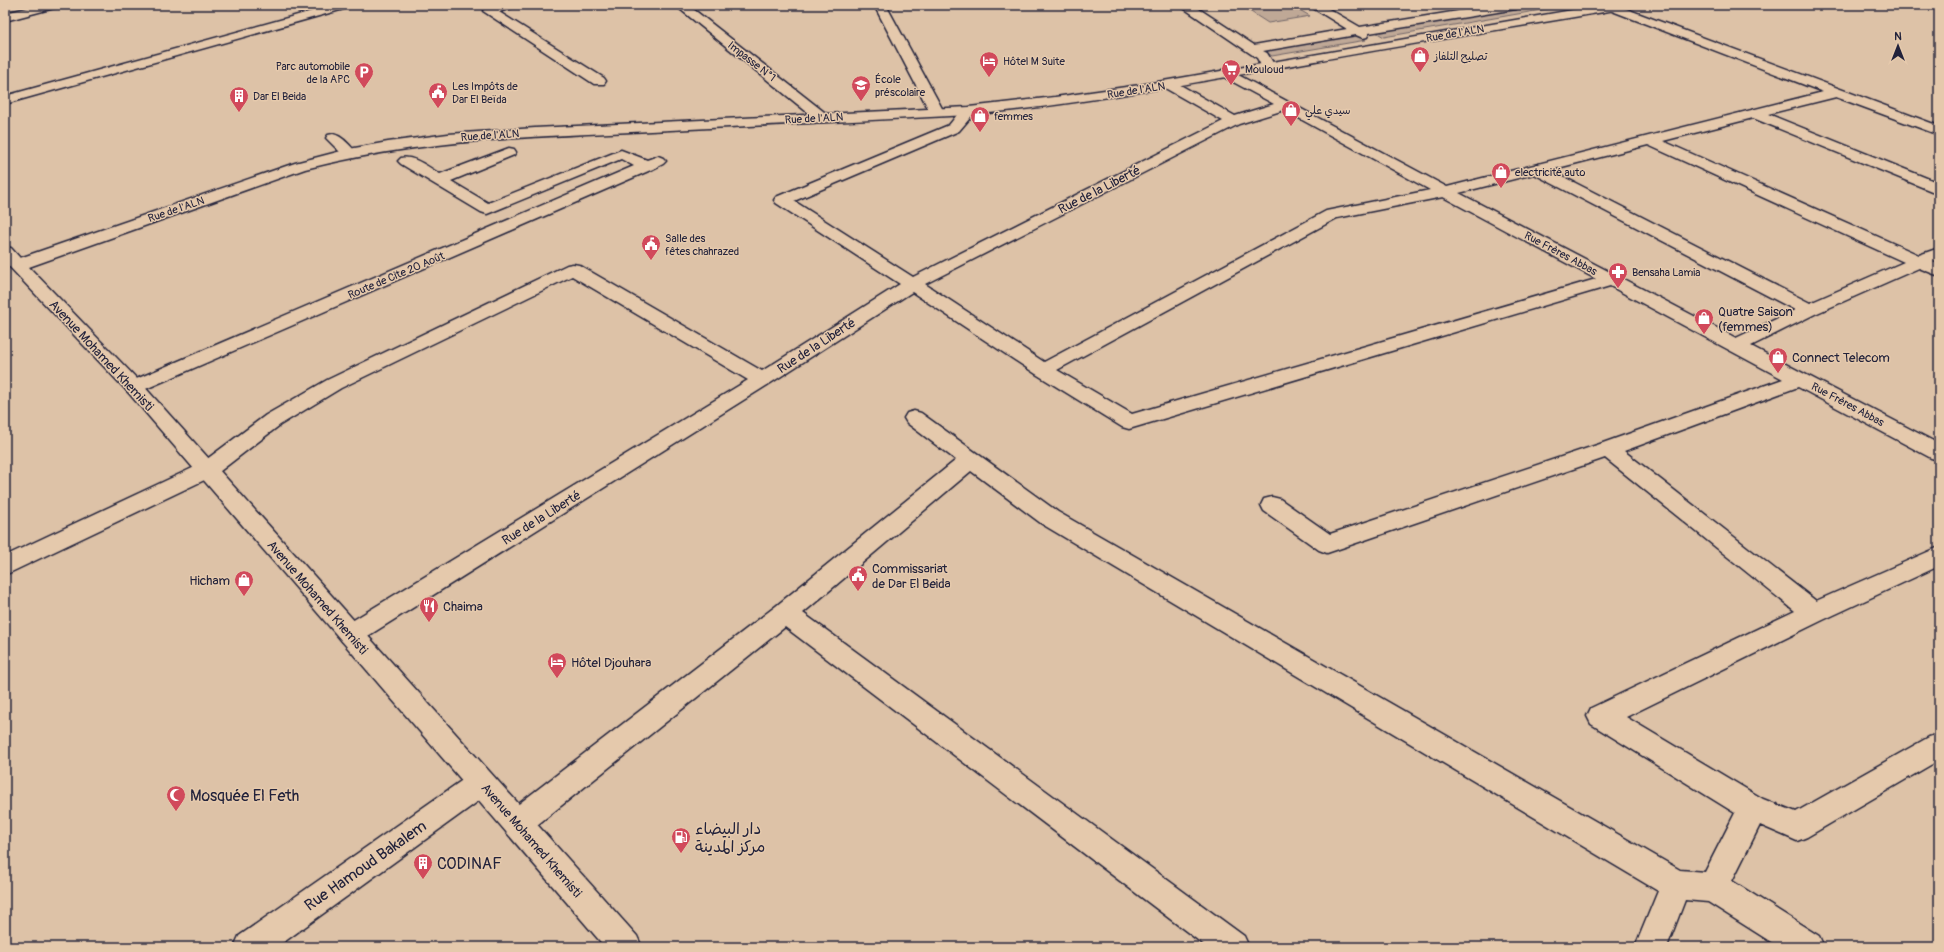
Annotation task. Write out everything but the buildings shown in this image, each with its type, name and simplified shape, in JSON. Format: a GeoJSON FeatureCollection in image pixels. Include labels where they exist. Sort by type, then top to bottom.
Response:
{"type":"FeatureCollection","features":[{"type":"Feature","properties":{"kind":"street"},"geometry":{"type":"LineString","coordinates":[[5,17],[54,5]]}},
{"type":"Feature","properties":{"kind":"street"},"geometry":{"type":"LineString","coordinates":[[5,100],[347,5]]}},
{"type":"Feature","properties":{"kind":"street"},"geometry":{"type":"LineString","coordinates":[[510,5],[489,11],[599,81]]}},
{"type":"Feature","properties":{"kind":"street","name":"Impasse N°1"},"geometry":{"type":"LineString","coordinates":[[680,5],[823,118]]}},
{"type":"Feature","properties":{"kind":"street"},"geometry":{"type":"LineString","coordinates":[[880,5],[938,112]]}},
{"type":"Feature","properties":{"kind":"street"},"geometry":{"type":"LineString","coordinates":[[1185,5],[1262,56],[1268,66]]}},
{"type":"Feature","properties":{"kind":"street"},"geometry":{"type":"LineString","coordinates":[[1314,5],[1384,45]]}},
{"type":"Feature","properties":{"kind":"street"},"geometry":{"type":"LineString","coordinates":[[1251,49],[1514,5]]}},
{"type":"Feature","properties":{"kind":"street"},"geometry":{"type":"LineString","coordinates":[[1616,6],[1939,131]]}},
{"type":"Feature","properties":{"kind":"street","name":"Rue de l'ALN"},"geometry":{"type":"LineString","coordinates":[[11,259],[300,166],[349,153],[448,138],[535,132],[969,111],[1032,106],[1170,85],[1227,73],[1384,45],[1616,6]]}},
{"type":"Feature","properties":{"kind":"street","name":"Rue Frères Abbas"},"geometry":{"type":"LineString","coordinates":[[1227,73],[1444,192],[1737,345],[1939,453]]}},
{"type":"Feature","properties":{"kind":"street"},"geometry":{"type":"LineString","coordinates":[[1170,85],[1234,121]]}},
{"type":"Feature","properties":{"kind":"street"},"geometry":{"type":"LineString","coordinates":[[1043,370],[1332,214],[1444,192],[1838,92]]}},
{"type":"Feature","properties":{"kind":"street","name":"Rue de la Liberté"},"geometry":{"type":"LineString","coordinates":[[351,634],[762,380],[912,284],[1234,121],[1285,106]]}},
{"type":"Feature","properties":{"kind":"street"},"geometry":{"type":"LineString","coordinates":[[969,111],[954,128],[782,200],[1043,370],[1129,422],[1612,280]]}},
{"type":"Feature","properties":{"kind":"street"},"geometry":{"type":"LineString","coordinates":[[1756,114],[1939,189]]}},
{"type":"Feature","properties":{"kind":"street"},"geometry":{"type":"LineString","coordinates":[[333,138],[349,153]]}},
{"type":"Feature","properties":{"kind":"street"},"geometry":{"type":"LineString","coordinates":[[1649,140],[1939,272]]}},
{"type":"Feature","properties":{"kind":"street"},"geometry":{"type":"LineString","coordinates":[[439,180],[509,152]]}},
{"type":"Feature","properties":{"kind":"street","name":"Route de Cite 20 Août"},"geometry":{"type":"LineString","coordinates":[[134,387],[653,164],[621,154],[487,209]]}},
{"type":"Feature","properties":{"kind":"street"},"geometry":{"type":"LineString","coordinates":[[406,161],[487,209],[515,223]]}},
{"type":"Feature","properties":{"kind":"street"},"geometry":{"type":"LineString","coordinates":[[1536,169],[1809,310]]}},
{"type":"Feature","properties":{"kind":"street"},"geometry":{"type":"LineString","coordinates":[[1737,345],[1809,310],[1917,261],[1939,253]]}},
{"type":"Feature","properties":{"kind":"street","name":"Avenue Mohamed Khemisti"},"geometry":{"type":"LineString","coordinates":[[11,259],[134,387],[626,947]]}},
{"type":"Feature","properties":{"kind":"street"},"geometry":{"type":"LineString","coordinates":[[5,566],[206,470],[273,420],[334,384],[573,269],[762,380]]}},
{"type":"Feature","properties":{"kind":"street"},"geometry":{"type":"LineString","coordinates":[[1272,505],[1328,544],[1608,449],[1801,379]]}},
{"type":"Feature","properties":{"kind":"street"},"geometry":{"type":"LineString","coordinates":[[914,418],[1050,518],[1676,885],[1713,887],[1808,947]]}},
{"type":"Feature","properties":{"kind":"street"},"geometry":{"type":"LineString","coordinates":[[1608,449],[1814,613]]}},
{"type":"Feature","properties":{"kind":"street"},"geometry":{"type":"LineString","coordinates":[[517,824],[784,613],[971,459]]}},
{"type":"Feature","properties":{"kind":"street"},"geometry":{"type":"LineString","coordinates":[[1939,556],[1814,613],[1601,716],[1753,808],[1797,827],[1939,746]]}},
{"type":"Feature","properties":{"kind":"street"},"geometry":{"type":"LineString","coordinates":[[784,613],[1233,947]]}},
{"type":"Feature","properties":{"kind":"street","name":"Rue Hamoud Bakalem"},"geometry":{"type":"LineString","coordinates":[[250,947],[481,782]]}},
{"type":"Feature","properties":{"kind":"street"},"geometry":{"type":"LineString","coordinates":[[1713,887],[1753,808]]}},
{"type":"Feature","properties":{"kind":"street"},"geometry":{"type":"LineString","coordinates":[[1651,947],[1676,885]]}},
{"type":"Feature","properties":{"kind":"shaded area"},"geometry":{"type":"Polygon","coordinates":[[[1240,5],[1291,5],[1310,16],[1268,23],[1240,5]]]}},
{"type":"Feature","properties":{"kind":"shaded area"},"geometry":{"type":"Polygon","coordinates":[[[1531,5],[1564,6],[1384,37],[1374,31],[1531,5]]]}},
{"type":"Feature","properties":{"kind":"shaded area"},"geometry":{"type":"Polygon","coordinates":[[[1356,34],[1366,40],[1272,56],[1263,50],[1356,34]]]}},
{"type":"Feature","properties":{"kind":"place","name":"تصليح التلفاز"},"geometry":{"type":"Point","coordinates":[1420,73]}},
{"type":"Feature","properties":{"kind":"place","name":"Hôtel M Suite"},"geometry":{"type":"Point","coordinates":[989,78]}},
{"type":"Feature","properties":{"kind":"place","name":"Mouloud"},"geometry":{"type":"Point","coordinates":[1231,86]}},
{"type":"Feature","properties":{"kind":"place","name":"Parc automobile de la APC"},"geometry":{"type":"Point","coordinates":[364,89]}},
{"type":"Feature","properties":{"kind":"place","name":"École préscolaire"},"geometry":{"type":"Point","coordinates":[861,102]}},
{"type":"Feature","properties":{"kind":"place","name":"Les Impôts de Dar El Beïda"},"geometry":{"type":"Point","coordinates":[438,109]}},
{"type":"Feature","properties":{"kind":"place","name":"Dar El Beida"},"geometry":{"type":"Point","coordinates":[239,113]}},
{"type":"Feature","properties":{"kind":"place","name":"سيدي علي"},"geometry":{"type":"Point","coordinates":[1291,127]}},
{"type":"Feature","properties":{"kind":"place","name":"femmes"},"geometry":{"type":"Point","coordinates":[980,133]}},
{"type":"Feature","properties":{"kind":"place","name":"electricité auto"},"geometry":{"type":"Point","coordinates":[1501,189]}},
{"type":"Feature","properties":{"kind":"place","name":"Salle des fêtes chahrazed"},"geometry":{"type":"Point","coordinates":[651,261]}},
{"type":"Feature","properties":{"kind":"place","name":"Bensaha Lamia"},"geometry":{"type":"Point","coordinates":[1618,289]}},
{"type":"Feature","properties":{"kind":"place","name":"Quatre Saison (femmes)"},"geometry":{"type":"Point","coordinates":[1704,335]}},
{"type":"Feature","properties":{"kind":"place","name":"Connect Telecom"},"geometry":{"type":"Point","coordinates":[1778,374]}},
{"type":"Feature","properties":{"kind":"place","name":"Commissariat de Dar El Beida"},"geometry":{"type":"Point","coordinates":[858,592]}},
{"type":"Feature","properties":{"kind":"place","name":"Hicham"},"geometry":{"type":"Point","coordinates":[244,597]}},
{"type":"Feature","properties":{"kind":"place","name":"Chaima"},"geometry":{"type":"Point","coordinates":[429,623]}},
{"type":"Feature","properties":{"kind":"place","name":"Hôtel Djouhara"},"geometry":{"type":"Point","coordinates":[557,679]}},
{"type":"Feature","properties":{"kind":"place","name":"Mosquée El Feth"},"geometry":{"type":"Point","coordinates":[176,812]}},
{"type":"Feature","properties":{"kind":"place","name":"دار البيضاء مركز المدينة"},"geometry":{"type":"Point","coordinates":[681,854]}},
{"type":"Feature","properties":{"kind":"place","name":"CODINAF"},"geometry":{"type":"Point","coordinates":[423,880]}}]}
